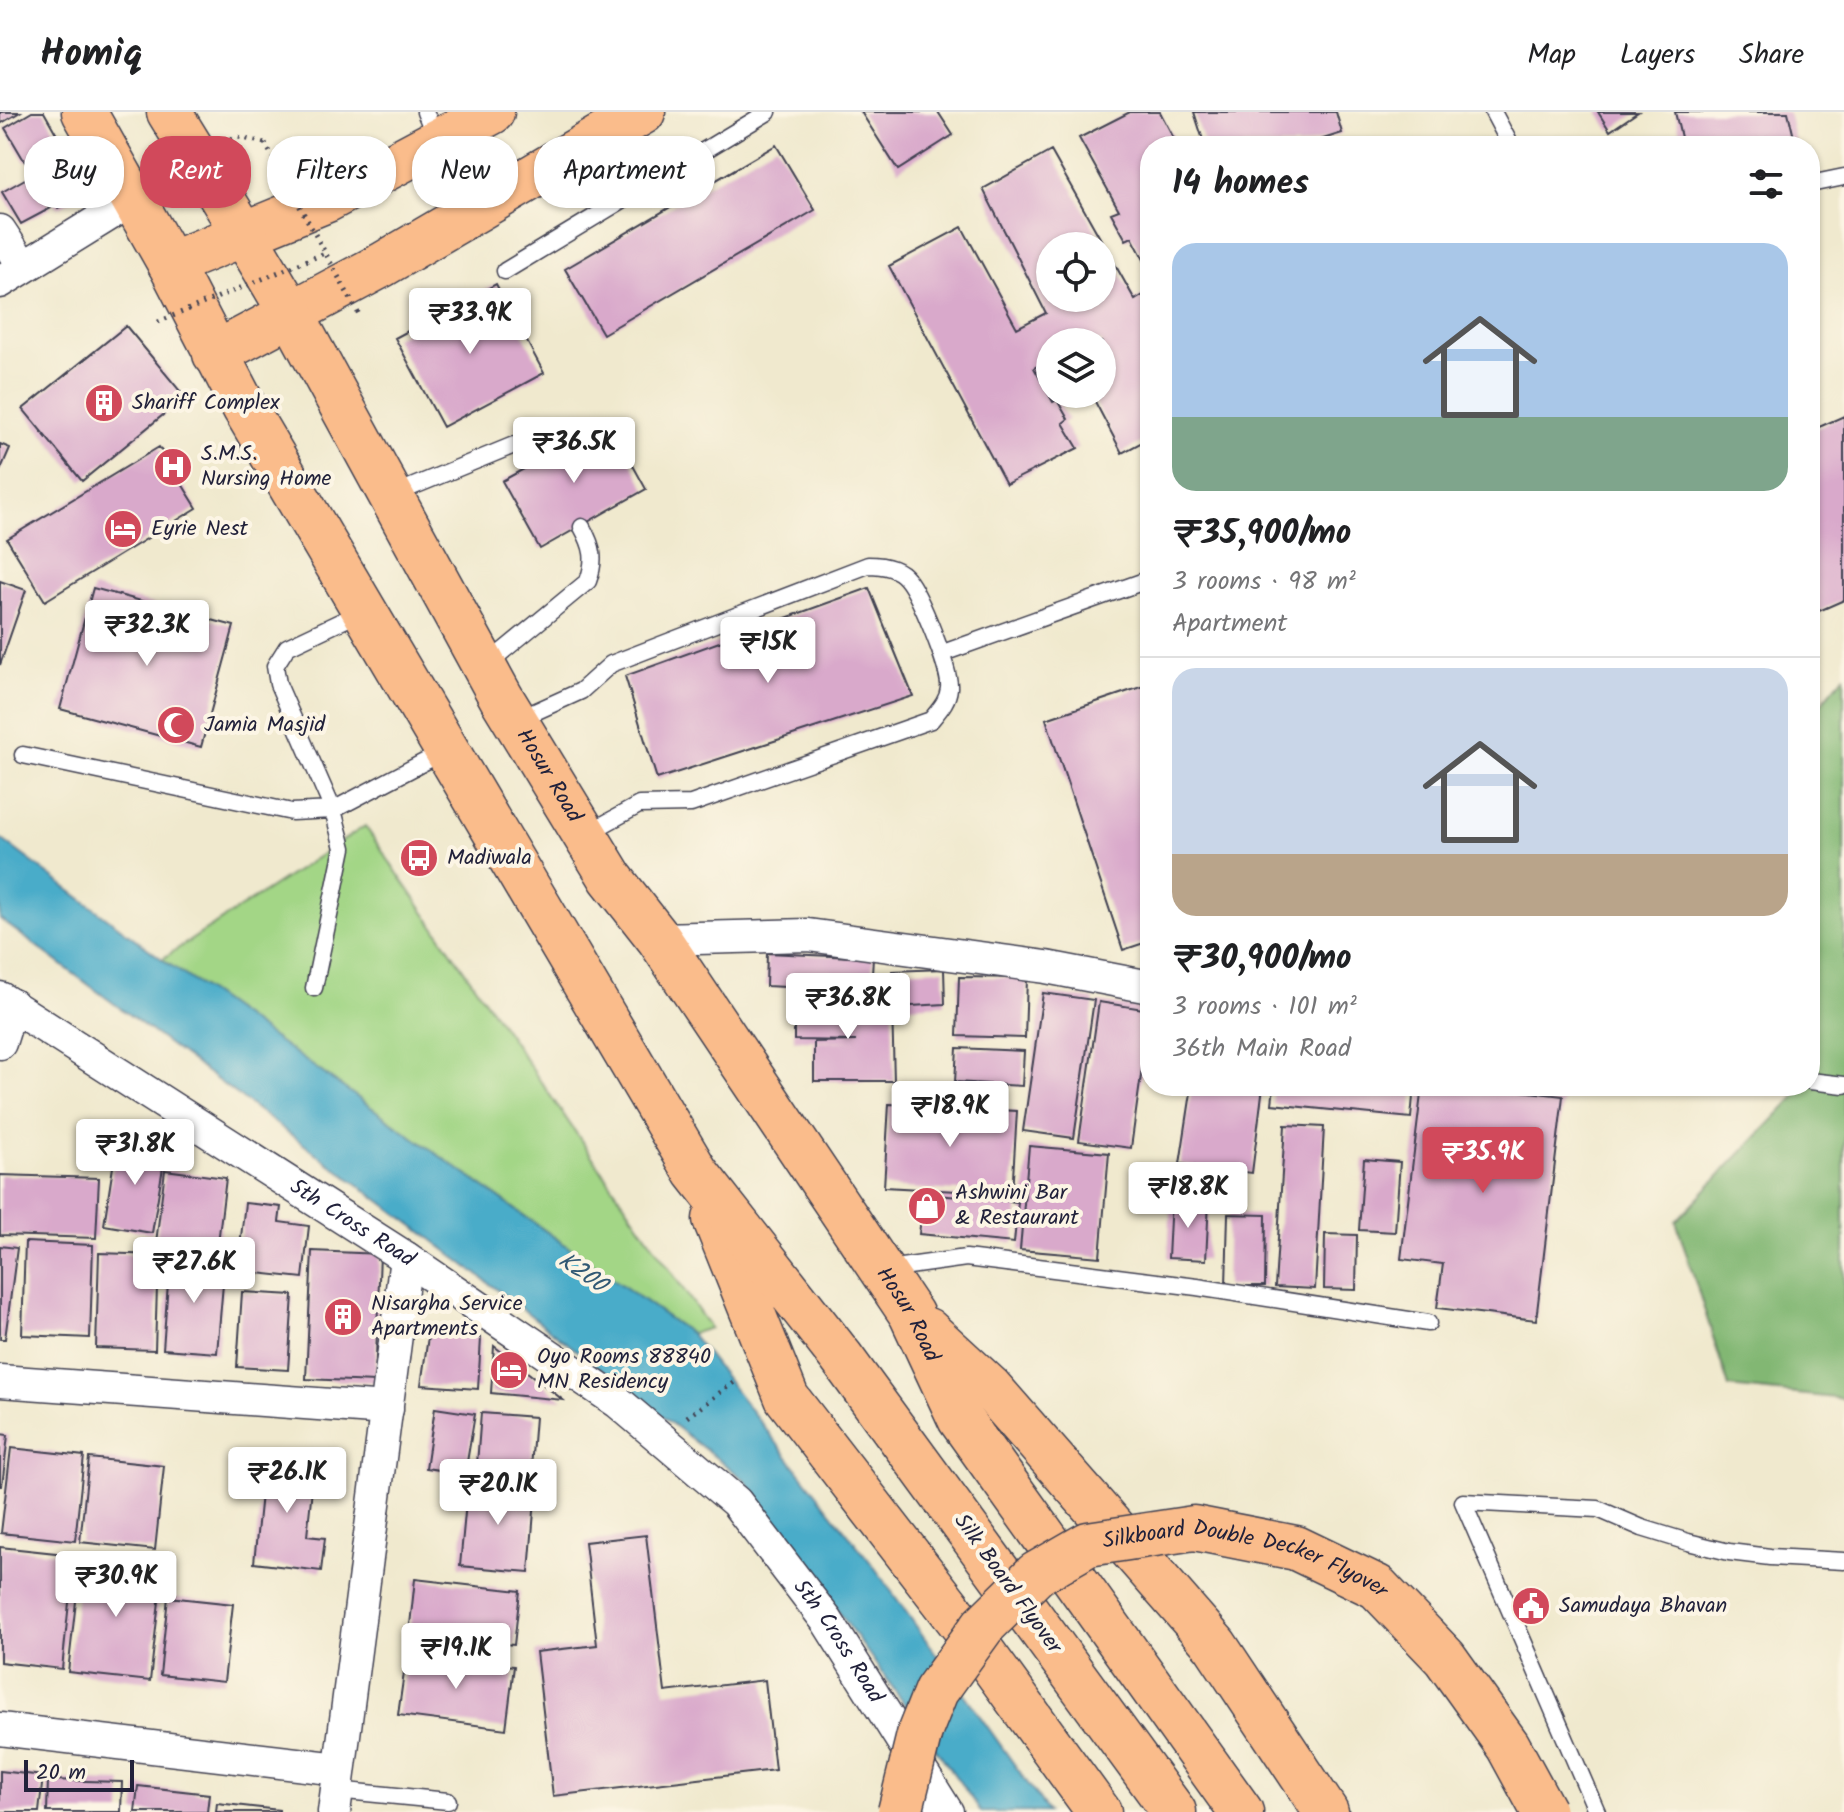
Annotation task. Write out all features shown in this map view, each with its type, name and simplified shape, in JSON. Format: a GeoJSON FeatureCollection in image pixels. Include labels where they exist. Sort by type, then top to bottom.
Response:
{"type":"FeatureCollection","features":[{"type":"Feature","properties":{"kind":"main road"},"geometry":{"type":"LineString","coordinates":[[84,112],[170,264],[215,354],[696,1172],[787,1398],[971,1636],[1099,1812]]}},
{"type":"Feature","properties":{"kind":"main road","name":"Hosur Road"},"geometry":{"type":"LineString","coordinates":[[169,112],[291,313],[484,666],[611,878],[659,939],[911,1314],[960,1419],[1236,1804]]}},
{"type":"Feature","properties":{"kind":"main road"},"geometry":{"type":"LineString","coordinates":[[170,264],[327,200],[431,127],[492,112]]}},
{"type":"Feature","properties":{"kind":"main road"},"geometry":{"type":"LineString","coordinates":[[215,354],[382,265],[643,112]]}},
{"type":"Feature","properties":{"kind":"main road","name":"Silk Board Flyover"},"geometry":{"type":"LineString","coordinates":[[696,1172],[841,1357],[1174,1812]]}},
{"type":"Feature","properties":{"kind":"main road"},"geometry":{"type":"LineString","coordinates":[[911,1314],[990,1388],[1215,1645],[1326,1812]]}},
{"type":"Feature","properties":{"kind":"main road","name":"Silkboard Double Decker Flyover"},"geometry":{"type":"LineString","coordinates":[[920,1731],[936,1691],[983,1626],[1036,1574],[1088,1544],[1194,1528],[1296,1548],[1377,1587],[1445,1658],[1508,1746],[1544,1812]]}},
{"type":"Feature","properties":{"kind":"main road"},"geometry":{"type":"LineString","coordinates":[[900,1812],[920,1731]]}},
{"type":"Feature","properties":{"kind":"main road"},"geometry":{"type":"LineString","coordinates":[[920,1731],[920,1812]]}},
{"type":"Feature","properties":{"kind":"street"},"geometry":{"type":"LineString","coordinates":[[0,231],[12,274],[134,199]]}},
{"type":"Feature","properties":{"kind":"street"},"geometry":{"type":"LineString","coordinates":[[659,939],[808,935],[1046,967],[1140,985]]}},
{"type":"Feature","properties":{"kind":"street"},"geometry":{"type":"LineString","coordinates":[[0,1043],[6,1002]]}},
{"type":"Feature","properties":{"kind":"street","name":"5th Cross Road"},"geometry":{"type":"LineString","coordinates":[[6,1002],[406,1258],[618,1402],[736,1502],[827,1621],[947,1812]]}},
{"type":"Feature","properties":{"kind":"street"},"geometry":{"type":"LineString","coordinates":[[0,1729],[336,1790],[406,1258]]}},
{"type":"Feature","properties":{"kind":"street"},"geometry":{"type":"LineString","coordinates":[[0,1381],[387,1409]]}},
{"type":"Feature","properties":{"kind":"lane"},"geometry":{"type":"LineString","coordinates":[[505,271],[768,112]]}},
{"type":"Feature","properties":{"kind":"lane"},"geometry":{"type":"LineString","coordinates":[[1493,112],[1506,136]]}},
{"type":"Feature","properties":{"kind":"lane"},"geometry":{"type":"LineString","coordinates":[[1820,182],[1844,177]]}},
{"type":"Feature","properties":{"kind":"lane"},"geometry":{"type":"LineString","coordinates":[[391,496],[514,445],[526,444],[539,457]]}},
{"type":"Feature","properties":{"kind":"lane"},"geometry":{"type":"LineString","coordinates":[[484,666],[588,581],[594,554],[582,527]]}},
{"type":"Feature","properties":{"kind":"lane"},"geometry":{"type":"LineString","coordinates":[[515,720],[581,691],[611,664],[868,565],[887,566],[907,578],[943,653],[950,687],[944,704],[931,720],[691,804],[639,805],[586,834]]}},
{"type":"Feature","properties":{"kind":"lane"},"geometry":{"type":"LineString","coordinates":[[943,653],[1140,583]]}},
{"type":"Feature","properties":{"kind":"lane"},"geometry":{"type":"LineString","coordinates":[[314,988],[343,848],[333,810],[278,684],[275,666],[287,647],[364,611]]}},
{"type":"Feature","properties":{"kind":"lane"},"geometry":{"type":"LineString","coordinates":[[23,755],[292,812],[333,810],[446,750]]}},
{"type":"Feature","properties":{"kind":"lane"},"geometry":{"type":"LineString","coordinates":[[1820,1082],[1844,1085]]}},
{"type":"Feature","properties":{"kind":"lane"},"geometry":{"type":"LineString","coordinates":[[880,1270],[966,1258],[1197,1287],[1428,1323]]}},
{"type":"Feature","properties":{"kind":"lane"},"geometry":{"type":"LineString","coordinates":[[1597,1812],[1463,1502],[1598,1509],[1654,1531],[1729,1552],[1844,1561]]}},
{"type":"Feature","properties":{"kind":"lane"},"geometry":{"type":"LineString","coordinates":[[336,1790],[448,1801]]}},
{"type":"Feature","properties":{"kind":"path"},"geometry":{"type":"LineString","coordinates":[[251,140],[265,143],[361,318]]}},
{"type":"Feature","properties":{"kind":"path"},"geometry":{"type":"LineString","coordinates":[[158,322],[325,253]]}},
{"type":"Feature","properties":{"kind":"path"},"geometry":{"type":"LineString","coordinates":[[682,1421],[740,1379]]}},
{"type":"Feature","properties":{"kind":"green space"},"geometry":{"type":"Polygon","coordinates":[[[1844,676],[1844,1399],[1729,1387],[1676,1221],[1796,1096],[1820,1096],[1820,704],[1844,676]]]}},
{"type":"Feature","properties":{"kind":"green space"},"geometry":{"type":"Polygon","coordinates":[[[365,826],[710,1328],[691,1334],[162,959],[365,826]]]}},
{"type":"Feature","properties":{"kind":"water","name":"K200"},"geometry":{"type":"Polygon","coordinates":[[[0,838],[162,959],[691,1334],[875,1568],[1048,1812],[981,1812],[745,1480],[426,1235],[0,919],[0,838]]]}},
{"type":"Feature","properties":{"kind":"building"},"geometry":{"type":"Polygon","coordinates":[[[0,112],[20,112],[0,124],[0,112]]]}},
{"type":"Feature","properties":{"kind":"building"},"geometry":{"type":"Polygon","coordinates":[[[32,112],[44,112],[58,136],[24,136],[24,160],[5,128],[32,112]]]}},
{"type":"Feature","properties":{"kind":"building"},"geometry":{"type":"Polygon","coordinates":[[[861,112],[938,112],[953,135],[898,170],[861,112]]]}},
{"type":"Feature","properties":{"kind":"building"},"geometry":{"type":"Polygon","coordinates":[[[1130,112],[1160,112],[1173,136],[1140,136],[1140,252],[1132,237],[1126,240],[1111,213],[1119,210],[1079,138],[1130,112]]]}},
{"type":"Feature","properties":{"kind":"building"},"geometry":{"type":"Polygon","coordinates":[[[1194,112],[1336,112],[1342,133],[1333,136],[1202,136],[1194,112]]]}},
{"type":"Feature","properties":{"kind":"building"},"geometry":{"type":"Polygon","coordinates":[[[1598,112],[1638,112],[1610,131],[1598,112]]]}},
{"type":"Feature","properties":{"kind":"building"},"geometry":{"type":"Polygon","coordinates":[[[1675,112],[1788,112],[1794,136],[1681,136],[1675,112]]]}},
{"type":"Feature","properties":{"kind":"building"},"geometry":{"type":"Polygon","coordinates":[[[776,145],[815,210],[603,334],[565,269],[669,208],[715,208],[715,181],[776,145]]]}},
{"type":"Feature","properties":{"kind":"building"},"geometry":{"type":"Polygon","coordinates":[[[1051,151],[1097,232],[1036,232],[1036,293],[983,189],[1051,151]]]}},
{"type":"Feature","properties":{"kind":"building"},"geometry":{"type":"Polygon","coordinates":[[[24,180],[24,208],[51,208],[21,224],[2,192],[24,180]]]}},
{"type":"Feature","properties":{"kind":"building"},"geometry":{"type":"Polygon","coordinates":[[[962,227],[1017,328],[1045,312],[1116,312],[1116,266],[1135,300],[1140,297],[1140,443],[1122,453],[1098,408],[1116,408],[1116,328],[1036,328],[1036,408],[1062,408],[1068,419],[1063,423],[1078,448],[1006,484],[889,266],[962,227]]]}},
{"type":"Feature","properties":{"kind":"building"},"geometry":{"type":"Polygon","coordinates":[[[496,284],[544,373],[443,427],[395,338],[496,284]]]}},
{"type":"Feature","properties":{"kind":"building","name":"Shariff Complex"},"geometry":{"type":"Polygon","coordinates":[[[126,326],[185,397],[82,481],[23,409],[126,326]]]}},
{"type":"Feature","properties":{"kind":"building"},"geometry":{"type":"Polygon","coordinates":[[[1844,416],[1844,600],[1820,611],[1820,427],[1844,416]]]}},
{"type":"Feature","properties":{"kind":"building"},"geometry":{"type":"Polygon","coordinates":[[[609,422],[646,489],[540,549],[502,481],[609,422]]]}},
{"type":"Feature","properties":{"kind":"building"},"geometry":{"type":"Polygon","coordinates":[[[0,444],[10,448],[0,471],[0,444]]]}},
{"type":"Feature","properties":{"kind":"building"},"geometry":{"type":"Polygon","coordinates":[[[159,447],[197,508],[45,601],[7,539],[159,447]]]}},
{"type":"Feature","properties":{"kind":"building"},"geometry":{"type":"Polygon","coordinates":[[[0,581],[26,590],[0,665],[0,581]]]}},
{"type":"Feature","properties":{"kind":"building","name":"Jamia Masjid"},"geometry":{"type":"Polygon","coordinates":[[[93,588],[234,626],[201,747],[60,709],[93,588]]]}},
{"type":"Feature","properties":{"kind":"building"},"geometry":{"type":"Polygon","coordinates":[[[869,588],[913,696],[657,779],[625,676],[869,588]]]}},
{"type":"Feature","properties":{"kind":"building"},"geometry":{"type":"Polygon","coordinates":[[[1140,687],[1140,944],[1123,950],[1046,719],[1140,687]]]}},
{"type":"Feature","properties":{"kind":"building"},"geometry":{"type":"Polygon","coordinates":[[[767,953],[873,958],[871,991],[766,986],[767,953]]]}},
{"type":"Feature","properties":{"kind":"building"},"geometry":{"type":"Polygon","coordinates":[[[944,969],[945,1004],[894,1007],[892,971],[944,969]]]}},
{"type":"Feature","properties":{"kind":"building"},"geometry":{"type":"Polygon","coordinates":[[[959,977],[1027,978],[1025,1038],[957,1036],[959,977]]]}},
{"type":"Feature","properties":{"kind":"building"},"geometry":{"type":"Polygon","coordinates":[[[1043,993],[1094,1000],[1074,1138],[1023,1131],[1043,993]]]}},
{"type":"Feature","properties":{"kind":"building"},"geometry":{"type":"Polygon","coordinates":[[[1099,1002],[1140,1008],[1140,1083],[1131,1148],[1079,1141],[1099,1002]]]}},
{"type":"Feature","properties":{"kind":"building"},"geometry":{"type":"Polygon","coordinates":[[[794,1004],[892,1006],[894,1081],[814,1081],[814,1042],[856,1041],[794,1040],[794,1004]]]}},
{"type":"Feature","properties":{"kind":"building"},"geometry":{"type":"Polygon","coordinates":[[[957,1048],[1024,1051],[1022,1086],[955,1082],[957,1048]]]}},
{"type":"Feature","properties":{"kind":"building"},"geometry":{"type":"Polygon","coordinates":[[[1190,1096],[1262,1096],[1252,1173],[1180,1164],[1190,1096]]]}},
{"type":"Feature","properties":{"kind":"building"},"geometry":{"type":"Polygon","coordinates":[[[1273,1096],[1413,1096],[1411,1118],[1272,1104],[1273,1096]]]}},
{"type":"Feature","properties":{"kind":"building"},"geometry":{"type":"Polygon","coordinates":[[[1421,1096],[1563,1096],[1536,1320],[1437,1308],[1443,1264],[1401,1259],[1421,1096]]]}},
{"type":"Feature","properties":{"kind":"building"},"geometry":{"type":"Polygon","coordinates":[[[889,1104],[1017,1111],[1012,1194],[884,1187],[889,1104]]]}},
{"type":"Feature","properties":{"kind":"building"},"geometry":{"type":"Polygon","coordinates":[[[1285,1125],[1324,1127],[1315,1289],[1275,1287],[1285,1125]]]}},
{"type":"Feature","properties":{"kind":"building"},"geometry":{"type":"Polygon","coordinates":[[[117,1141],[166,1149],[152,1233],[104,1225],[117,1141]]]}},
{"type":"Feature","properties":{"kind":"building"},"geometry":{"type":"Polygon","coordinates":[[[1029,1146],[1109,1153],[1100,1257],[1020,1250],[1029,1146]]]}},
{"type":"Feature","properties":{"kind":"building"},"geometry":{"type":"Polygon","coordinates":[[[1364,1159],[1400,1162],[1395,1232],[1359,1230],[1364,1159]]]}},
{"type":"Feature","properties":{"kind":"building"},"geometry":{"type":"Polygon","coordinates":[[[165,1170],[226,1178],[217,1251],[156,1243],[165,1170]]]}},
{"type":"Feature","properties":{"kind":"building"},"geometry":{"type":"Polygon","coordinates":[[[0,1175],[99,1178],[96,1238],[0,1235],[0,1175]]]}},
{"type":"Feature","properties":{"kind":"building"},"geometry":{"type":"Polygon","coordinates":[[[924,1194],[1018,1202],[1014,1243],[919,1234],[924,1194]]]}},
{"type":"Feature","properties":{"kind":"building"},"geometry":{"type":"Polygon","coordinates":[[[1171,1199],[1209,1201],[1206,1260],[1168,1258],[1171,1199]]]}},
{"type":"Feature","properties":{"kind":"building"},"geometry":{"type":"Polygon","coordinates":[[[245,1203],[281,1207],[279,1222],[309,1226],[303,1278],[237,1271],[245,1203]]]}},
{"type":"Feature","properties":{"kind":"building"},"geometry":{"type":"Polygon","coordinates":[[[1228,1214],[1266,1215],[1265,1286],[1226,1286],[1228,1214]]]}},
{"type":"Feature","properties":{"kind":"building"},"geometry":{"type":"Polygon","coordinates":[[[1325,1234],[1357,1235],[1356,1290],[1324,1289],[1325,1234]]]}},
{"type":"Feature","properties":{"kind":"building"},"geometry":{"type":"Polygon","coordinates":[[[25,1242],[93,1245],[90,1338],[22,1335],[25,1242]]]}},
{"type":"Feature","properties":{"kind":"building"},"geometry":{"type":"Polygon","coordinates":[[[0,1246],[17,1248],[5,1339],[0,1339],[0,1246]]]}},
{"type":"Feature","properties":{"kind":"building","name":"Nisargha Service Apartments"},"geometry":{"type":"Polygon","coordinates":[[[312,1251],[380,1254],[375,1382],[306,1379],[312,1251]]]}},
{"type":"Feature","properties":{"kind":"building"},"geometry":{"type":"Polygon","coordinates":[[[99,1253],[158,1255],[155,1350],[96,1348],[99,1253]]]}},
{"type":"Feature","properties":{"kind":"building"},"geometry":{"type":"Polygon","coordinates":[[[170,1257],[225,1261],[217,1353],[163,1349],[170,1257]]]}},
{"type":"Feature","properties":{"kind":"building"},"geometry":{"type":"Polygon","coordinates":[[[242,1292],[293,1295],[288,1370],[237,1367],[242,1292]]]}},
{"type":"Feature","properties":{"kind":"building"},"geometry":{"type":"Polygon","coordinates":[[[446,1327],[461,1327],[461,1332],[481,1338],[478,1389],[421,1385],[429,1330],[446,1331],[446,1327]]]}},
{"type":"Feature","properties":{"kind":"building","name":"Oyo Rooms 88840 MN Residency"},"geometry":{"type":"Polygon","coordinates":[[[494,1346],[563,1400],[491,1393],[494,1346]]]}},
{"type":"Feature","properties":{"kind":"building"},"geometry":{"type":"Polygon","coordinates":[[[435,1408],[475,1414],[465,1474],[426,1468],[435,1408]]]}},
{"type":"Feature","properties":{"kind":"building"},"geometry":{"type":"Polygon","coordinates":[[[481,1413],[535,1417],[530,1481],[476,1477],[481,1413]]]}},
{"type":"Feature","properties":{"kind":"building"},"geometry":{"type":"Polygon","coordinates":[[[0,1434],[8,1435],[2,1486],[0,1486],[0,1434]]]}},
{"type":"Feature","properties":{"kind":"building"},"geometry":{"type":"Polygon","coordinates":[[[11,1448],[84,1456],[75,1541],[1,1533],[11,1448]]]}},
{"type":"Feature","properties":{"kind":"building"},"geometry":{"type":"Polygon","coordinates":[[[265,1454],[315,1460],[307,1536],[325,1538],[321,1571],[254,1563],[265,1454]]]}},
{"type":"Feature","properties":{"kind":"building"},"geometry":{"type":"Polygon","coordinates":[[[89,1458],[164,1466],[155,1550],[80,1542],[89,1458]]]}},
{"type":"Feature","properties":{"kind":"building"},"geometry":{"type":"Polygon","coordinates":[[[468,1481],[536,1487],[529,1572],[460,1566],[468,1481]]]}},
{"type":"Feature","properties":{"kind":"building"},"geometry":{"type":"Polygon","coordinates":[[[646,1535],[665,1692],[765,1680],[775,1770],[553,1796],[536,1652],[597,1645],[585,1542],[646,1535]]]}},
{"type":"Feature","properties":{"kind":"building"},"geometry":{"type":"Polygon","coordinates":[[[0,1547],[74,1555],[62,1669],[0,1662],[0,1547]]]}},
{"type":"Feature","properties":{"kind":"building"},"geometry":{"type":"Polygon","coordinates":[[[81,1557],[163,1566],[150,1681],[68,1672],[81,1557]]]}},
{"type":"Feature","properties":{"kind":"building"},"geometry":{"type":"Polygon","coordinates":[[[415,1579],[520,1591],[514,1645],[409,1634],[415,1579]]]}},
{"type":"Feature","properties":{"kind":"building"},"geometry":{"type":"Polygon","coordinates":[[[168,1597],[233,1604],[224,1682],[160,1675],[168,1597]]]}},
{"type":"Feature","properties":{"kind":"building"},"geometry":{"type":"Polygon","coordinates":[[[407,1652],[514,1666],[506,1729],[398,1715],[407,1652]]]}},
{"type":"Feature","properties":{"kind":"building"},"geometry":{"type":"Polygon","coordinates":[[[0,1771],[43,1776],[39,1812],[0,1812],[0,1771]]]}},
{"type":"Feature","properties":{"kind":"building"},"geometry":{"type":"Polygon","coordinates":[[[48,1780],[122,1782],[121,1812],[47,1812],[48,1780]]]}},
{"type":"Feature","properties":{"kind":"building"},"geometry":{"type":"Polygon","coordinates":[[[138,1786],[209,1794],[207,1812],[135,1812],[138,1786]]]}},
{"type":"Feature","properties":{"kind":"building"},"geometry":{"type":"Polygon","coordinates":[[[217,1803],[279,1810],[279,1812],[216,1812],[217,1803]]]}},
{"type":"Feature","properties":{"kind":"place","name":"Shariff Complex"},"geometry":{"type":"Point","coordinates":[104,403]}},
{"type":"Feature","properties":{"kind":"place","name":"S.M.S. Nursing Home"},"geometry":{"type":"Point","coordinates":[173,467]}},
{"type":"Feature","properties":{"kind":"place","name":"Eyrie Nest"},"geometry":{"type":"Point","coordinates":[123,529]}},
{"type":"Feature","properties":{"kind":"place","name":"Jamia Masjid"},"geometry":{"type":"Point","coordinates":[176,725]}},
{"type":"Feature","properties":{"kind":"place","name":"Madiwala"},"geometry":{"type":"Point","coordinates":[419,858]}},
{"type":"Feature","properties":{"kind":"place","name":"Ashwini Bar & Restaurant"},"geometry":{"type":"Point","coordinates":[927,1206]}},
{"type":"Feature","properties":{"kind":"place","name":"Nisargha Service Apartments"},"geometry":{"type":"Point","coordinates":[343,1317]}},
{"type":"Feature","properties":{"kind":"place","name":"Oyo Rooms 88840 MN Residency"},"geometry":{"type":"Point","coordinates":[509,1370]}},
{"type":"Feature","properties":{"kind":"place","name":"Samudaya Bhavan"},"geometry":{"type":"Point","coordinates":[1531,1606]}}]}
